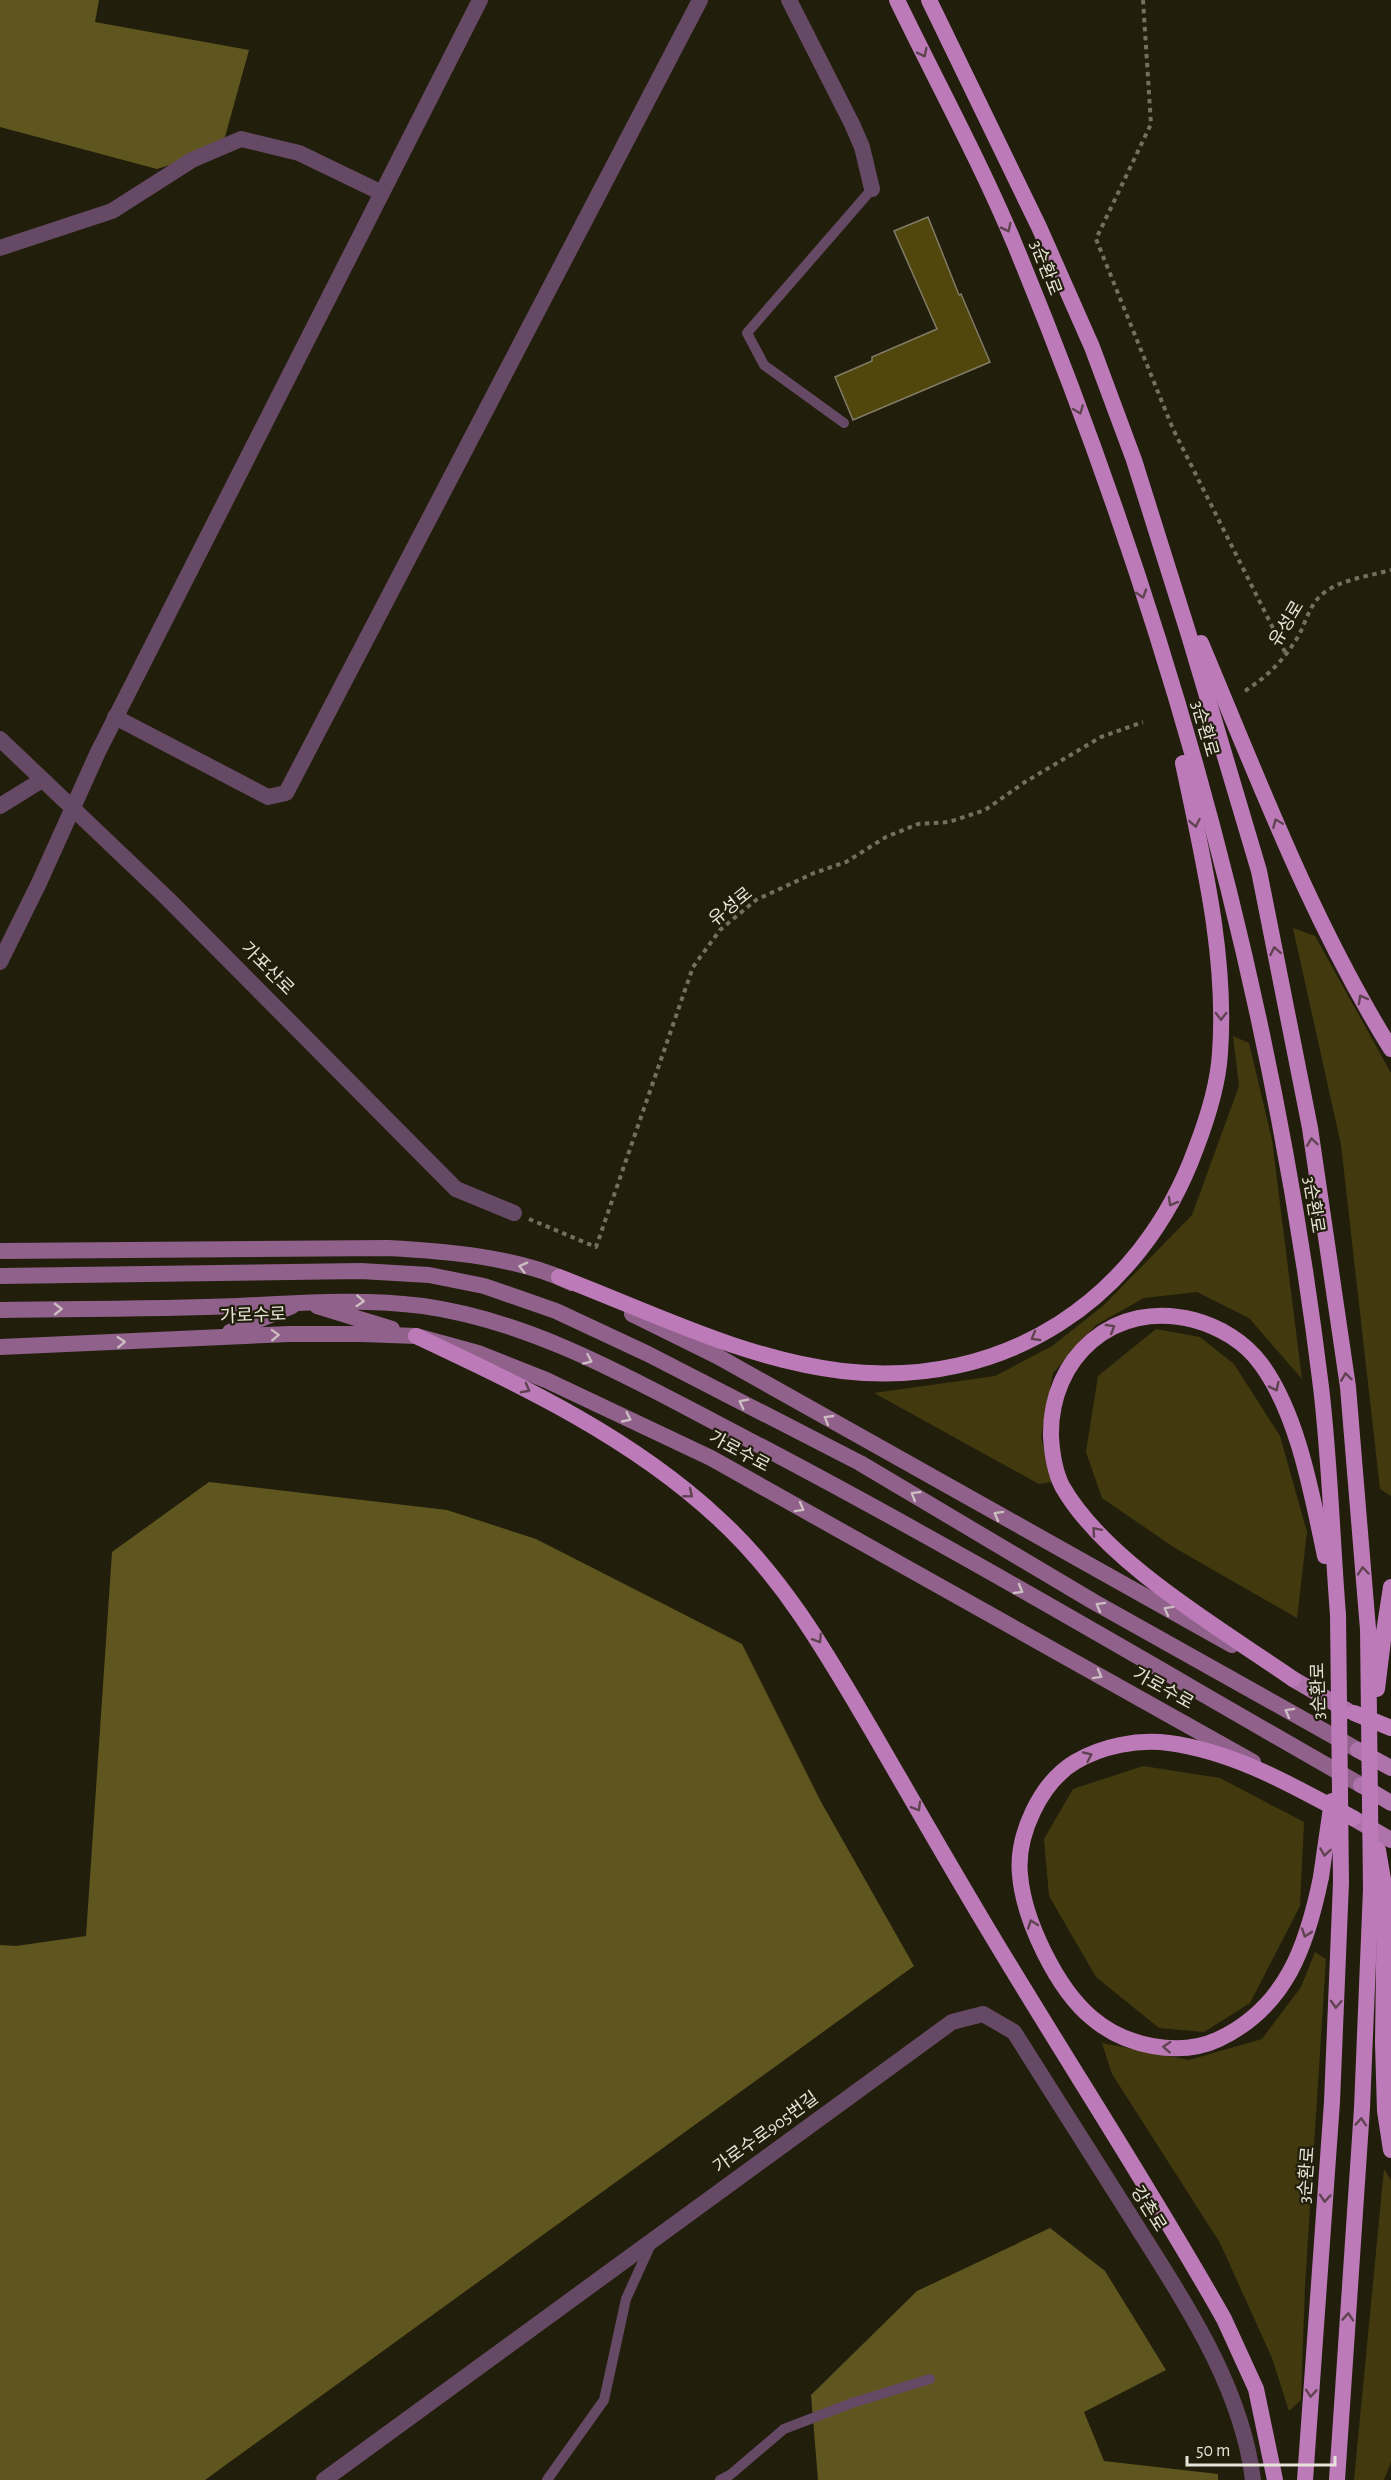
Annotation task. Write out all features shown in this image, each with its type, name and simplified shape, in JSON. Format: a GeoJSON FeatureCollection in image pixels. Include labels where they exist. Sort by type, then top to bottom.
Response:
{"type":"FeatureCollection","features":[{"type":"Feature","properties":{"kind":"highway","name":"3순환로"},"geometry":{"type":"LineString","coordinates":[[897,0],[1013,241],[1090,439],[1158,642],[1226,875],[1283,1133],[1322,1390],[1338,1615],[1341,1882],[1332,2102],[1305,2480]]}},
{"type":"Feature","properties":{"kind":"highway","name":"3순환로"},"geometry":{"type":"LineString","coordinates":[[929,0],[1039,227],[1092,347],[1134,460],[1259,871],[1310,1128],[1348,1387],[1376,1631]]}},
{"type":"Feature","properties":{"kind":"highway"},"geometry":{"type":"LineString","coordinates":[[1163,553],[1305,888],[1353,983],[1391,1049]]}},
{"type":"Feature","properties":{"kind":"highway"},"geometry":{"type":"LineString","coordinates":[[559,1277],[775,1358],[845,1371],[891,1373],[946,1370],[1008,1351],[1079,1309],[1123,1270],[1149,1238],[1184,1180],[1210,1109],[1220,1055],[1221,982],[1217,941],[1158,642]]}},
{"type":"Feature","properties":{"kind":"highway"},"geometry":{"type":"LineString","coordinates":[[1293,1679],[1171,1594],[1119,1554],[1090,1524],[1061,1483],[1052,1447],[1052,1415],[1068,1371],[1075,1358],[1091,1342],[1128,1319],[1147,1314],[1172,1315],[1217,1328],[1256,1357],[1276,1389],[1297,1445],[1316,1513],[1338,1615]]}},
{"type":"Feature","properties":{"kind":"highway"},"geometry":{"type":"LineString","coordinates":[[416,1336],[578,1417],[643,1460],[718,1518],[750,1550],[800,1613],[835,1667],[982,1919],[1224,2319],[1256,2389],[1275,2480]]}},
{"type":"Feature","properties":{"kind":"highway"},"geometry":{"type":"LineString","coordinates":[[1391,1587],[1376,1631],[1364,1750],[1378,1890],[1385,2111],[1391,2150]]}},
{"type":"Feature","properties":{"kind":"highway"},"geometry":{"type":"LineString","coordinates":[[1353,1713],[1391,1728]]}},
{"type":"Feature","properties":{"kind":"highway"},"geometry":{"type":"LineString","coordinates":[[1340,1753],[1321,1877],[1301,1948],[1278,1993],[1264,2009],[1247,2023],[1215,2041],[1188,2048],[1170,2048],[1141,2043],[1113,2032],[1092,2019],[1074,2000],[1035,1932],[1022,1889],[1019,1864],[1029,1821],[1053,1782],[1074,1763],[1102,1750],[1125,1744],[1168,1743],[1230,1758],[1270,1775],[1353,1818]]}},
{"type":"Feature","properties":{"kind":"highway"},"geometry":{"type":"LineString","coordinates":[[1337,2480],[1378,1890]]}},
{"type":"Feature","properties":{"kind":"main road"},"geometry":{"type":"LineString","coordinates":[[0,1254],[388,1248],[438,1251],[497,1261],[559,1277],[717,1356],[1391,1735]]}},
{"type":"Feature","properties":{"kind":"main road"},"geometry":{"type":"LineString","coordinates":[[0,1254],[157,1272]]}},
{"type":"Feature","properties":{"kind":"main road"},"geometry":{"type":"LineString","coordinates":[[0,1276],[157,1272],[244,1274],[361,1270],[429,1275],[484,1286],[556,1311],[648,1354],[860,1463],[1094,1602],[1364,1750],[1391,1768]]}},
{"type":"Feature","properties":{"kind":"main road","name":"가로수로"},"geometry":{"type":"LineString","coordinates":[[0,1310],[230,1306],[355,1300],[401,1304],[477,1317],[537,1337],[632,1379],[844,1490],[1391,1803]]}},
{"type":"Feature","properties":{"kind":"main road"},"geometry":{"type":"LineString","coordinates":[[216,1337],[302,1302],[416,1336]]}},
{"type":"Feature","properties":{"kind":"main road","name":"가로수로"},"geometry":{"type":"LineString","coordinates":[[0,1347],[310,1334],[416,1336],[478,1353],[546,1380],[711,1458],[1391,1840]]}},
{"type":"Feature","properties":{"kind":"street"},"geometry":{"type":"LineString","coordinates":[[0,962],[115,717],[480,0]]}},
{"type":"Feature","properties":{"kind":"street"},"geometry":{"type":"LineString","coordinates":[[115,717],[268,797],[286,793],[700,0]]}},
{"type":"Feature","properties":{"kind":"street"},"geometry":{"type":"LineString","coordinates":[[789,0],[855,132],[872,189]]}},
{"type":"Feature","properties":{"kind":"street"},"geometry":{"type":"LineString","coordinates":[[0,248],[111,212],[192,159],[241,139],[299,153],[382,193]]}},
{"type":"Feature","properties":{"kind":"street","name":"가포산로"},"geometry":{"type":"LineString","coordinates":[[0,739],[71,810],[168,899],[456,1189],[514,1213]]}},
{"type":"Feature","properties":{"kind":"street"},"geometry":{"type":"LineString","coordinates":[[0,806],[42,780]]}},
{"type":"Feature","properties":{"kind":"street","name":"강촌로"},"geometry":{"type":"LineString","coordinates":[[952,2022],[983,2014],[1014,2032],[1190,2311],[1222,2373],[1249,2448],[1253,2480]]}},
{"type":"Feature","properties":{"kind":"street","name":"가로수로905번길"},"geometry":{"type":"LineString","coordinates":[[324,2480],[952,2022]]}},
{"type":"Feature","properties":{"kind":"lane"},"geometry":{"type":"LineString","coordinates":[[844,423],[764,365],[747,333],[872,189]]}},
{"type":"Feature","properties":{"kind":"lane"},"geometry":{"type":"LineString","coordinates":[[547,2480],[604,2400],[626,2299],[654,2238]]}},
{"type":"Feature","properties":{"kind":"lane"},"geometry":{"type":"LineString","coordinates":[[720,2480],[730,2475],[784,2428],[852,2403],[930,2379]]}},
{"type":"Feature","properties":{"kind":"path"},"geometry":{"type":"LineString","coordinates":[[1143,0],[1151,124],[1096,239],[1173,429],[1286,654]]}},
{"type":"Feature","properties":{"kind":"path","name":"유성로"},"geometry":{"type":"LineString","coordinates":[[1245,691],[1269,675],[1286,654],[1300,633],[1310,608],[1324,592],[1341,583],[1391,570]]}},
{"type":"Feature","properties":{"kind":"path","name":"유성로"},"geometry":{"type":"LineString","coordinates":[[514,1213],[596,1247],[693,967],[720,930],[756,900],[814,873],[846,862],[886,837],[918,824],[949,822],[985,810],[1025,782],[1101,737],[1143,722]]}},
{"type":"Feature","properties":{"kind":"shaded area"},"geometry":{"type":"Polygon","coordinates":[[[0,0],[99,0],[95,22],[249,50],[225,137],[179,162],[157,169],[0,127],[0,0]]]}},
{"type":"Feature","properties":{"kind":"shaded area"},"geometry":{"type":"Polygon","coordinates":[[[1293,928],[1315,936],[1391,1073],[1391,1496],[1380,1489],[1341,1145],[1293,928]]]}},
{"type":"Feature","properties":{"kind":"shaded area"},"geometry":{"type":"Polygon","coordinates":[[[1233,1036],[1249,1043],[1272,1140],[1302,1379],[1249,1318],[1197,1292],[1144,1298],[1096,1325],[1053,1373],[1041,1437],[1052,1482],[1039,1484],[874,1393],[995,1376],[1052,1346],[1103,1306],[1192,1215],[1239,1086],[1233,1036]]]}},
{"type":"Feature","properties":{"kind":"shaded area"},"geometry":{"type":"Polygon","coordinates":[[[1156,1329],[1200,1337],[1234,1364],[1280,1436],[1307,1532],[1297,1618],[1175,1548],[1102,1498],[1086,1452],[1098,1376],[1156,1329]]]}},
{"type":"Feature","properties":{"kind":"shaded area"},"geometry":{"type":"Polygon","coordinates":[[[209,1482],[447,1510],[536,1539],[742,1644],[820,1800],[914,1966],[205,2480],[0,2480],[0,1945],[16,1946],[86,1936],[112,1552],[209,1482]]]}},
{"type":"Feature","properties":{"kind":"shaded area"},"geometry":{"type":"Polygon","coordinates":[[[1143,1766],[1220,1778],[1304,1822],[1300,1906],[1250,2003],[1204,2032],[1159,2028],[1096,1977],[1049,1896],[1044,1839],[1073,1789],[1143,1766]]]}},
{"type":"Feature","properties":{"kind":"shaded area"},"geometry":{"type":"Polygon","coordinates":[[[1315,1952],[1326,1959],[1305,2285],[1301,2400],[1289,2411],[1272,2358],[1220,2243],[1112,2074],[1102,2043],[1189,2060],[1262,2039],[1301,1987],[1315,1952]]]}},
{"type":"Feature","properties":{"kind":"shaded area"},"geometry":{"type":"Polygon","coordinates":[[[1384,2169],[1391,2180],[1391,2462],[1384,2480],[1354,2480],[1384,2169]]]}},
{"type":"Feature","properties":{"kind":"shaded area"},"geometry":{"type":"Polygon","coordinates":[[[1050,2228],[1105,2271],[1166,2370],[1084,2412],[1104,2461],[1218,2474],[1218,2480],[818,2480],[811,2395],[917,2291],[1050,2228]]]}},
{"type":"Feature","properties":{"kind":"building"},"geometry":{"type":"Polygon","coordinates":[[[928,217],[959,295],[961,294],[990,362],[853,420],[835,377],[872,361],[872,357],[937,329],[894,231],[928,217]]]}}]}
